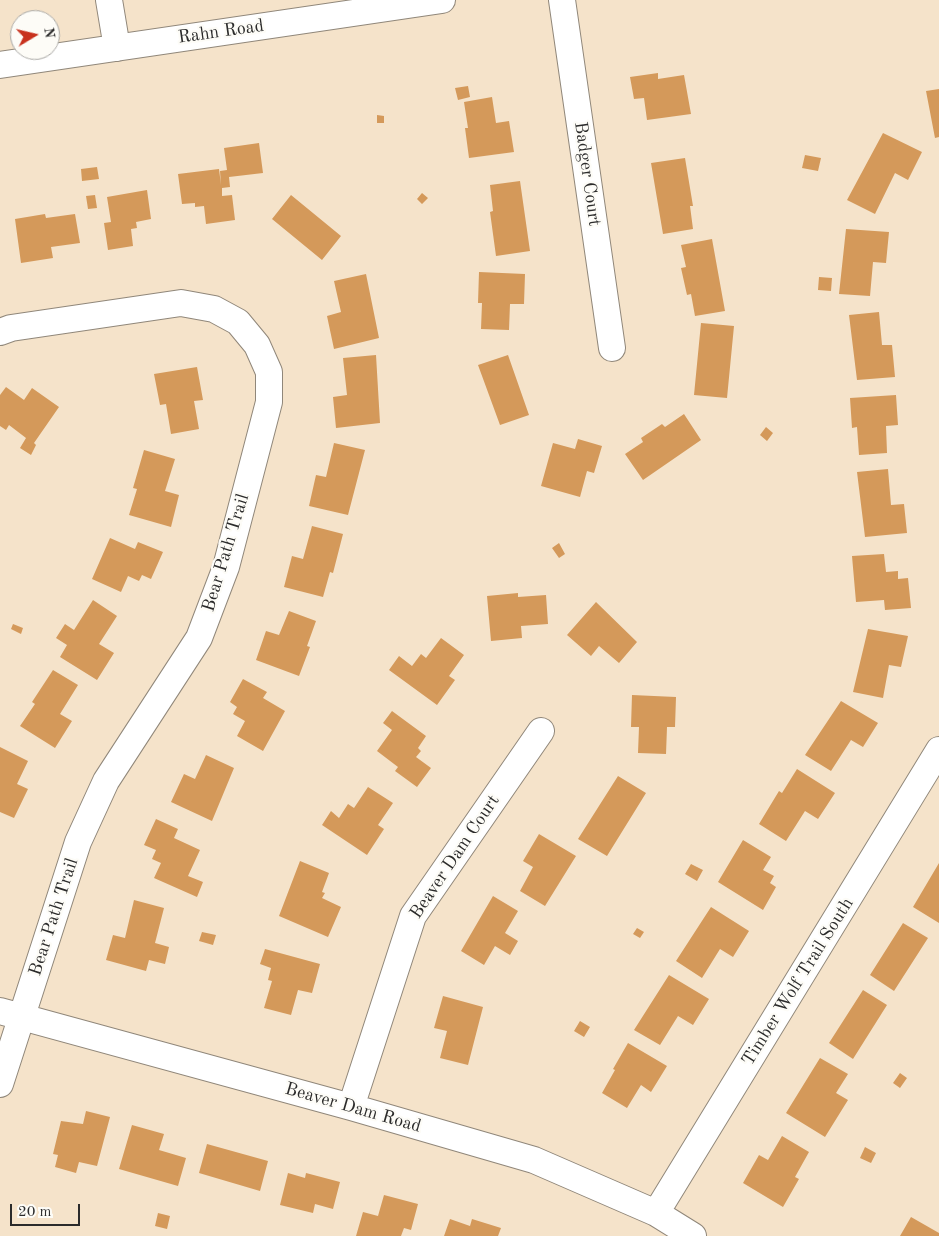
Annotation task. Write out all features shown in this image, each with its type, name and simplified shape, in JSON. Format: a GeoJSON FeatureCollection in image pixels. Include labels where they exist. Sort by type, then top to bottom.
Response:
{"type":"FeatureCollection","features":[{"type":"Feature","properties":{"kind":"street"},"geometry":{"type":"LineString","coordinates":[[110,0],[116,48]]}},
{"type":"Feature","properties":{"kind":"street","name":"Rahn Road"},"geometry":{"type":"LineString","coordinates":[[0,65],[442,0]]}},
{"type":"Feature","properties":{"kind":"street","name":"Badger Court"},"geometry":{"type":"LineString","coordinates":[[562,0],[612,348]]}},
{"type":"Feature","properties":{"kind":"street","name":"Bear Path Trail"},"geometry":{"type":"LineString","coordinates":[[0,332],[11,328],[181,303],[214,309],[238,322],[258,345],[269,372],[269,402],[226,567],[199,638],[106,781],[78,842],[11,1014],[0,1084]]}},
{"type":"Feature","properties":{"kind":"street","name":"Beaver Dam Court"},"geometry":{"type":"LineString","coordinates":[[351,1107],[413,916],[541,732]]}},
{"type":"Feature","properties":{"kind":"street","name":"Timber Wolf Trail South"},"geometry":{"type":"LineString","coordinates":[[656,1214],[939,750]]}},
{"type":"Feature","properties":{"kind":"street","name":"Beaver Dam Road"},"geometry":{"type":"LineString","coordinates":[[11,1014],[351,1107],[534,1160],[656,1214],[693,1236]]}},
{"type":"Feature","properties":{"kind":"building"},"geometry":{"type":"Polygon","coordinates":[[[658,73],[658,79],[684,75],[691,114],[647,120],[644,98],[634,99],[630,77],[658,73]]]}},
{"type":"Feature","properties":{"kind":"building"},"geometry":{"type":"Polygon","coordinates":[[[468,86],[470,97],[458,100],[455,88],[468,86]]]}},
{"type":"Feature","properties":{"kind":"building"},"geometry":{"type":"Polygon","coordinates":[[[939,89],[939,137],[935,138],[926,91],[939,89]]]}},
{"type":"Feature","properties":{"kind":"building"},"geometry":{"type":"Polygon","coordinates":[[[492,97],[496,123],[509,121],[514,152],[469,158],[465,128],[468,128],[464,102],[492,97]]]}},
{"type":"Feature","properties":{"kind":"building"},"geometry":{"type":"Polygon","coordinates":[[[377,115],[384,116],[384,123],[377,123],[377,115]]]}},
{"type":"Feature","properties":{"kind":"building"},"geometry":{"type":"Polygon","coordinates":[[[883,133],[922,152],[908,180],[895,173],[875,214],[847,200],[883,133]]]}},
{"type":"Feature","properties":{"kind":"building"},"geometry":{"type":"Polygon","coordinates":[[[259,143],[263,173],[229,177],[230,187],[222,188],[222,196],[232,195],[235,220],[206,224],[204,206],[195,207],[195,203],[182,204],[178,174],[219,169],[221,185],[220,171],[227,170],[224,148],[259,143]]]}},
{"type":"Feature","properties":{"kind":"building"},"geometry":{"type":"Polygon","coordinates":[[[805,155],[821,158],[818,171],[802,168],[805,155]]]}},
{"type":"Feature","properties":{"kind":"building"},"geometry":{"type":"Polygon","coordinates":[[[685,158],[693,206],[690,206],[693,229],[663,234],[651,163],[685,158]]]}},
{"type":"Feature","properties":{"kind":"building"},"geometry":{"type":"Polygon","coordinates":[[[97,167],[99,179],[82,181],[81,169],[97,167]]]}},
{"type":"Feature","properties":{"kind":"building"},"geometry":{"type":"Polygon","coordinates":[[[520,181],[530,251],[496,256],[490,212],[493,211],[490,185],[520,181]]]}},
{"type":"Feature","properties":{"kind":"building"},"geometry":{"type":"Polygon","coordinates":[[[147,190],[151,219],[136,222],[137,228],[131,229],[133,246],[108,250],[104,223],[111,222],[107,197],[147,190]]]}},
{"type":"Feature","properties":{"kind":"building"},"geometry":{"type":"Polygon","coordinates":[[[422,193],[428,198],[422,204],[417,199],[422,193]]]}},
{"type":"Feature","properties":{"kind":"building"},"geometry":{"type":"Polygon","coordinates":[[[95,195],[97,208],[88,209],[86,196],[95,195]]]}},
{"type":"Feature","properties":{"kind":"building"},"geometry":{"type":"Polygon","coordinates":[[[291,195],[341,236],[322,260],[272,219],[291,195]]]}},
{"type":"Feature","properties":{"kind":"building"},"geometry":{"type":"Polygon","coordinates":[[[45,214],[46,218],[75,214],[80,243],[51,247],[53,258],[21,263],[15,219],[45,214]]]}},
{"type":"Feature","properties":{"kind":"building"},"geometry":{"type":"Polygon","coordinates":[[[846,229],[889,232],[886,263],[873,262],[870,296],[839,294],[846,229]]]}},
{"type":"Feature","properties":{"kind":"building"},"geometry":{"type":"Polygon","coordinates":[[[712,239],[725,311],[695,316],[691,294],[687,295],[681,268],[686,267],[681,245],[712,239]]]}},
{"type":"Feature","properties":{"kind":"building"},"geometry":{"type":"Polygon","coordinates":[[[479,272],[525,274],[524,304],[510,304],[509,330],[481,329],[482,303],[478,303],[479,272]]]}},
{"type":"Feature","properties":{"kind":"building"},"geometry":{"type":"Polygon","coordinates":[[[366,274],[379,338],[334,349],[327,316],[341,312],[334,281],[366,274]]]}},
{"type":"Feature","properties":{"kind":"building"},"geometry":{"type":"Polygon","coordinates":[[[819,277],[832,278],[831,291],[818,290],[819,277]]]}},
{"type":"Feature","properties":{"kind":"building"},"geometry":{"type":"Polygon","coordinates":[[[879,312],[882,345],[892,345],[895,377],[857,380],[849,315],[879,312]]]}},
{"type":"Feature","properties":{"kind":"building"},"geometry":{"type":"Polygon","coordinates":[[[701,323],[734,326],[727,398],[694,395],[701,323]]]}},
{"type":"Feature","properties":{"kind":"building"},"geometry":{"type":"Polygon","coordinates":[[[376,355],[380,423],[336,428],[333,397],[347,395],[343,358],[376,355]]]}},
{"type":"Feature","properties":{"kind":"building"},"geometry":{"type":"Polygon","coordinates":[[[508,355],[529,415],[500,425],[478,365],[508,355]]]}},
{"type":"Feature","properties":{"kind":"building"},"geometry":{"type":"Polygon","coordinates":[[[197,367],[203,400],[194,401],[199,429],[171,434],[166,404],[160,405],[154,374],[197,367]]]}},
{"type":"Feature","properties":{"kind":"building"},"geometry":{"type":"Polygon","coordinates":[[[6,387],[24,400],[32,388],[59,407],[34,443],[36,445],[31,455],[20,448],[26,438],[9,425],[6,430],[0,426],[0,395],[6,387]]]}},
{"type":"Feature","properties":{"kind":"building"},"geometry":{"type":"Polygon","coordinates":[[[896,395],[898,425],[886,426],[887,453],[859,455],[857,427],[852,428],[850,398],[896,395]]]}},
{"type":"Feature","properties":{"kind":"building"},"geometry":{"type":"Polygon","coordinates":[[[684,414],[701,440],[643,480],[625,454],[643,442],[641,438],[662,424],[665,427],[684,414]]]}},
{"type":"Feature","properties":{"kind":"building"},"geometry":{"type":"Polygon","coordinates":[[[766,427],[773,433],[767,441],[760,435],[766,427]]]}},
{"type":"Feature","properties":{"kind":"building"},"geometry":{"type":"Polygon","coordinates":[[[578,439],[602,446],[594,473],[587,471],[580,497],[541,486],[553,443],[575,449],[578,439]]]}},
{"type":"Feature","properties":{"kind":"building"},"geometry":{"type":"Polygon","coordinates":[[[334,443],[365,450],[348,515],[309,506],[316,475],[326,477],[334,443]]]}},
{"type":"Feature","properties":{"kind":"building"},"geometry":{"type":"Polygon","coordinates":[[[144,450],[175,459],[165,491],[179,495],[171,527],[129,515],[137,489],[133,488],[144,450]]]}},
{"type":"Feature","properties":{"kind":"building"},"geometry":{"type":"Polygon","coordinates":[[[888,469],[891,505],[904,504],[907,533],[865,537],[857,472],[888,469]]]}},
{"type":"Feature","properties":{"kind":"building"},"geometry":{"type":"Polygon","coordinates":[[[312,526],[343,534],[333,573],[330,572],[323,597],[284,587],[292,556],[303,559],[312,526]]]}},
{"type":"Feature","properties":{"kind":"building"},"geometry":{"type":"Polygon","coordinates":[[[110,538],[135,549],[138,542],[163,552],[151,579],[142,575],[139,581],[128,576],[121,592],[92,579],[110,538]]]}},
{"type":"Feature","properties":{"kind":"building"},"geometry":{"type":"Polygon","coordinates":[[[559,543],[565,554],[559,558],[552,548],[559,543]]]}},
{"type":"Feature","properties":{"kind":"building"},"geometry":{"type":"Polygon","coordinates":[[[884,554],[886,572],[898,571],[898,579],[908,578],[911,608],[885,610],[884,600],[856,602],[852,556],[884,554]]]}},
{"type":"Feature","properties":{"kind":"building"},"geometry":{"type":"Polygon","coordinates":[[[518,593],[518,597],[546,595],[548,624],[521,626],[522,638],[491,641],[487,596],[518,593]]]}},
{"type":"Feature","properties":{"kind":"building"},"geometry":{"type":"Polygon","coordinates":[[[93,600],[117,616],[99,644],[114,653],[97,680],[60,657],[67,645],[56,638],[65,624],[74,630],[93,600]]]}},
{"type":"Feature","properties":{"kind":"building"},"geometry":{"type":"Polygon","coordinates":[[[596,602],[637,642],[619,663],[599,646],[591,656],[567,635],[596,602]]]}},
{"type":"Feature","properties":{"kind":"building"},"geometry":{"type":"Polygon","coordinates":[[[289,611],[316,621],[307,646],[310,647],[299,676],[256,660],[266,631],[279,635],[289,611]]]}},
{"type":"Feature","properties":{"kind":"building"},"geometry":{"type":"Polygon","coordinates":[[[13,624],[23,628],[21,634],[11,629],[13,624]]]}},
{"type":"Feature","properties":{"kind":"building"},"geometry":{"type":"Polygon","coordinates":[[[868,629],[908,636],[901,667],[889,665],[883,698],[853,692],[868,629]]]}},
{"type":"Feature","properties":{"kind":"building"},"geometry":{"type":"Polygon","coordinates":[[[441,638],[464,655],[449,676],[455,680],[437,705],[389,670],[399,656],[412,666],[421,654],[426,658],[441,638]]]}},
{"type":"Feature","properties":{"kind":"building"},"geometry":{"type":"Polygon","coordinates":[[[53,670],[78,685],[60,714],[72,721],[55,748],[20,726],[35,704],[32,702],[53,670]]]}},
{"type":"Feature","properties":{"kind":"building"},"geometry":{"type":"Polygon","coordinates":[[[243,679],[267,692],[263,698],[285,711],[263,751],[237,736],[245,721],[233,714],[237,707],[230,702],[243,679]]]}},
{"type":"Feature","properties":{"kind":"building"},"geometry":{"type":"Polygon","coordinates":[[[632,695],[676,697],[675,727],[667,727],[666,754],[638,753],[639,727],[631,727],[632,695]]]}},
{"type":"Feature","properties":{"kind":"building"},"geometry":{"type":"Polygon","coordinates":[[[841,701],[878,723],[863,747],[851,740],[831,771],[805,755],[841,701]]]}},
{"type":"Feature","properties":{"kind":"building"},"geometry":{"type":"Polygon","coordinates":[[[392,711],[426,736],[418,748],[421,751],[416,757],[431,768],[417,787],[395,771],[398,767],[377,751],[392,730],[383,723],[392,711]]]}},
{"type":"Feature","properties":{"kind":"building"},"geometry":{"type":"Polygon","coordinates":[[[0,747],[28,761],[17,784],[28,789],[14,818],[0,812],[0,747]]]}},
{"type":"Feature","properties":{"kind":"building"},"geometry":{"type":"Polygon","coordinates":[[[206,755],[234,768],[212,821],[171,802],[184,774],[195,779],[206,755]]]}},
{"type":"Feature","properties":{"kind":"building"},"geometry":{"type":"Polygon","coordinates":[[[797,769],[835,793],[818,819],[805,811],[786,841],[759,824],[779,791],[782,793],[797,769]]]}},
{"type":"Feature","properties":{"kind":"building"},"geometry":{"type":"Polygon","coordinates":[[[618,776],[646,793],[607,856],[578,839],[618,776]]]}},
{"type":"Feature","properties":{"kind":"building"},"geometry":{"type":"Polygon","coordinates":[[[368,787],[393,803],[378,825],[384,829],[367,855],[322,825],[331,811],[339,818],[348,804],[354,808],[368,787]]]}},
{"type":"Feature","properties":{"kind":"building"},"geometry":{"type":"Polygon","coordinates":[[[156,819],[178,829],[174,838],[200,850],[188,876],[203,882],[197,897],[154,878],[161,863],[152,859],[156,850],[144,845],[156,819]]]}},
{"type":"Feature","properties":{"kind":"building"},"geometry":{"type":"Polygon","coordinates":[[[539,834],[576,856],[545,906],[520,891],[533,867],[523,861],[539,834]]]}},
{"type":"Feature","properties":{"kind":"building"},"geometry":{"type":"Polygon","coordinates":[[[743,840],[771,857],[763,870],[774,876],[770,883],[776,887],[763,910],[718,882],[743,840]]]}},
{"type":"Feature","properties":{"kind":"building"},"geometry":{"type":"Polygon","coordinates":[[[300,861],[329,873],[322,892],[325,893],[322,898],[341,907],[328,937],[279,916],[300,861]]]}},
{"type":"Feature","properties":{"kind":"building"},"geometry":{"type":"Polygon","coordinates":[[[939,863],[939,923],[913,907],[939,863]]]}},
{"type":"Feature","properties":{"kind":"building"},"geometry":{"type":"Polygon","coordinates":[[[691,864],[703,870],[697,881],[685,874],[691,864]]]}},
{"type":"Feature","properties":{"kind":"building"},"geometry":{"type":"Polygon","coordinates":[[[493,896],[518,911],[505,933],[518,941],[510,955],[495,946],[484,965],[461,951],[493,896]]]}},
{"type":"Feature","properties":{"kind":"building"},"geometry":{"type":"Polygon","coordinates":[[[134,900],[164,908],[155,943],[169,947],[165,964],[149,960],[146,971],[106,960],[113,935],[125,938],[134,900]]]}},
{"type":"Feature","properties":{"kind":"building"},"geometry":{"type":"Polygon","coordinates":[[[711,907],[749,931],[733,957],[720,949],[702,978],[676,961],[711,907]]]}},
{"type":"Feature","properties":{"kind":"building"},"geometry":{"type":"Polygon","coordinates":[[[903,923],[928,938],[894,991],[870,975],[903,923]]]}},
{"type":"Feature","properties":{"kind":"building"},"geometry":{"type":"Polygon","coordinates":[[[637,928],[644,932],[640,938],[633,934],[637,928]]]}},
{"type":"Feature","properties":{"kind":"building"},"geometry":{"type":"Polygon","coordinates":[[[202,932],[216,935],[213,945],[199,941],[202,932]]]}},
{"type":"Feature","properties":{"kind":"building"},"geometry":{"type":"Polygon","coordinates":[[[265,949],[320,964],[312,993],[298,990],[291,1015],[264,1008],[272,981],[268,980],[271,968],[260,964],[265,949]]]}},
{"type":"Feature","properties":{"kind":"building"},"geometry":{"type":"Polygon","coordinates":[[[669,975],[709,999],[693,1025],[678,1016],[660,1045],[634,1030],[669,975]]]}},
{"type":"Feature","properties":{"kind":"building"},"geometry":{"type":"Polygon","coordinates":[[[863,990],[887,1005],[853,1059],[829,1043],[863,990]]]}},
{"type":"Feature","properties":{"kind":"building"},"geometry":{"type":"Polygon","coordinates":[[[443,996],[483,1007],[468,1065],[440,1058],[447,1031],[434,1028],[443,996]]]}},
{"type":"Feature","properties":{"kind":"building"},"geometry":{"type":"Polygon","coordinates":[[[580,1021],[590,1027],[584,1037],[574,1031],[580,1021]]]}},
{"type":"Feature","properties":{"kind":"building"},"geometry":{"type":"Polygon","coordinates":[[[628,1043],[667,1066],[651,1092],[641,1085],[627,1108],[602,1093],[628,1043]]]}},
{"type":"Feature","properties":{"kind":"building"},"geometry":{"type":"Polygon","coordinates":[[[820,1058],[848,1074],[836,1093],[848,1100],[825,1137],[786,1113],[820,1058]]]}},
{"type":"Feature","properties":{"kind":"building"},"geometry":{"type":"Polygon","coordinates":[[[900,1073],[907,1078],[900,1088],[893,1083],[900,1073]]]}},
{"type":"Feature","properties":{"kind":"building"},"geometry":{"type":"Polygon","coordinates":[[[86,1111],[110,1117],[97,1166],[79,1162],[76,1173],[55,1167],[58,1155],[53,1154],[61,1121],[83,1124],[86,1111]]]}},
{"type":"Feature","properties":{"kind":"building"},"geometry":{"type":"Polygon","coordinates":[[[132,1125],[164,1134],[159,1150],[186,1158],[178,1186],[119,1169],[132,1125]]]}},
{"type":"Feature","properties":{"kind":"building"},"geometry":{"type":"Polygon","coordinates":[[[782,1136],[809,1152],[795,1177],[799,1179],[783,1207],[743,1183],[759,1155],[768,1160],[782,1136]]]}},
{"type":"Feature","properties":{"kind":"building"},"geometry":{"type":"Polygon","coordinates":[[[207,1144],[268,1161],[260,1191],[199,1173],[207,1144]]]}},
{"type":"Feature","properties":{"kind":"building"},"geometry":{"type":"Polygon","coordinates":[[[865,1147],[876,1153],[871,1163],[860,1158],[865,1147]]]}},
{"type":"Feature","properties":{"kind":"building"},"geometry":{"type":"Polygon","coordinates":[[[288,1173],[305,1178],[306,1173],[340,1182],[333,1209],[315,1204],[313,1213],[280,1205],[288,1173]]]}},
{"type":"Feature","properties":{"kind":"building"},"geometry":{"type":"Polygon","coordinates":[[[384,1195],[418,1204],[411,1230],[404,1228],[401,1236],[356,1236],[363,1212],[378,1216],[384,1195]]]}},
{"type":"Feature","properties":{"kind":"building"},"geometry":{"type":"Polygon","coordinates":[[[158,1213],[170,1216],[167,1229],[155,1226],[158,1213]]]}},
{"type":"Feature","properties":{"kind":"building"},"geometry":{"type":"Polygon","coordinates":[[[911,1217],[939,1233],[939,1236],[900,1236],[911,1217]]]}},
{"type":"Feature","properties":{"kind":"building"},"geometry":{"type":"Polygon","coordinates":[[[450,1219],[470,1226],[472,1219],[501,1228],[498,1236],[444,1236],[450,1219]]]}}]}
